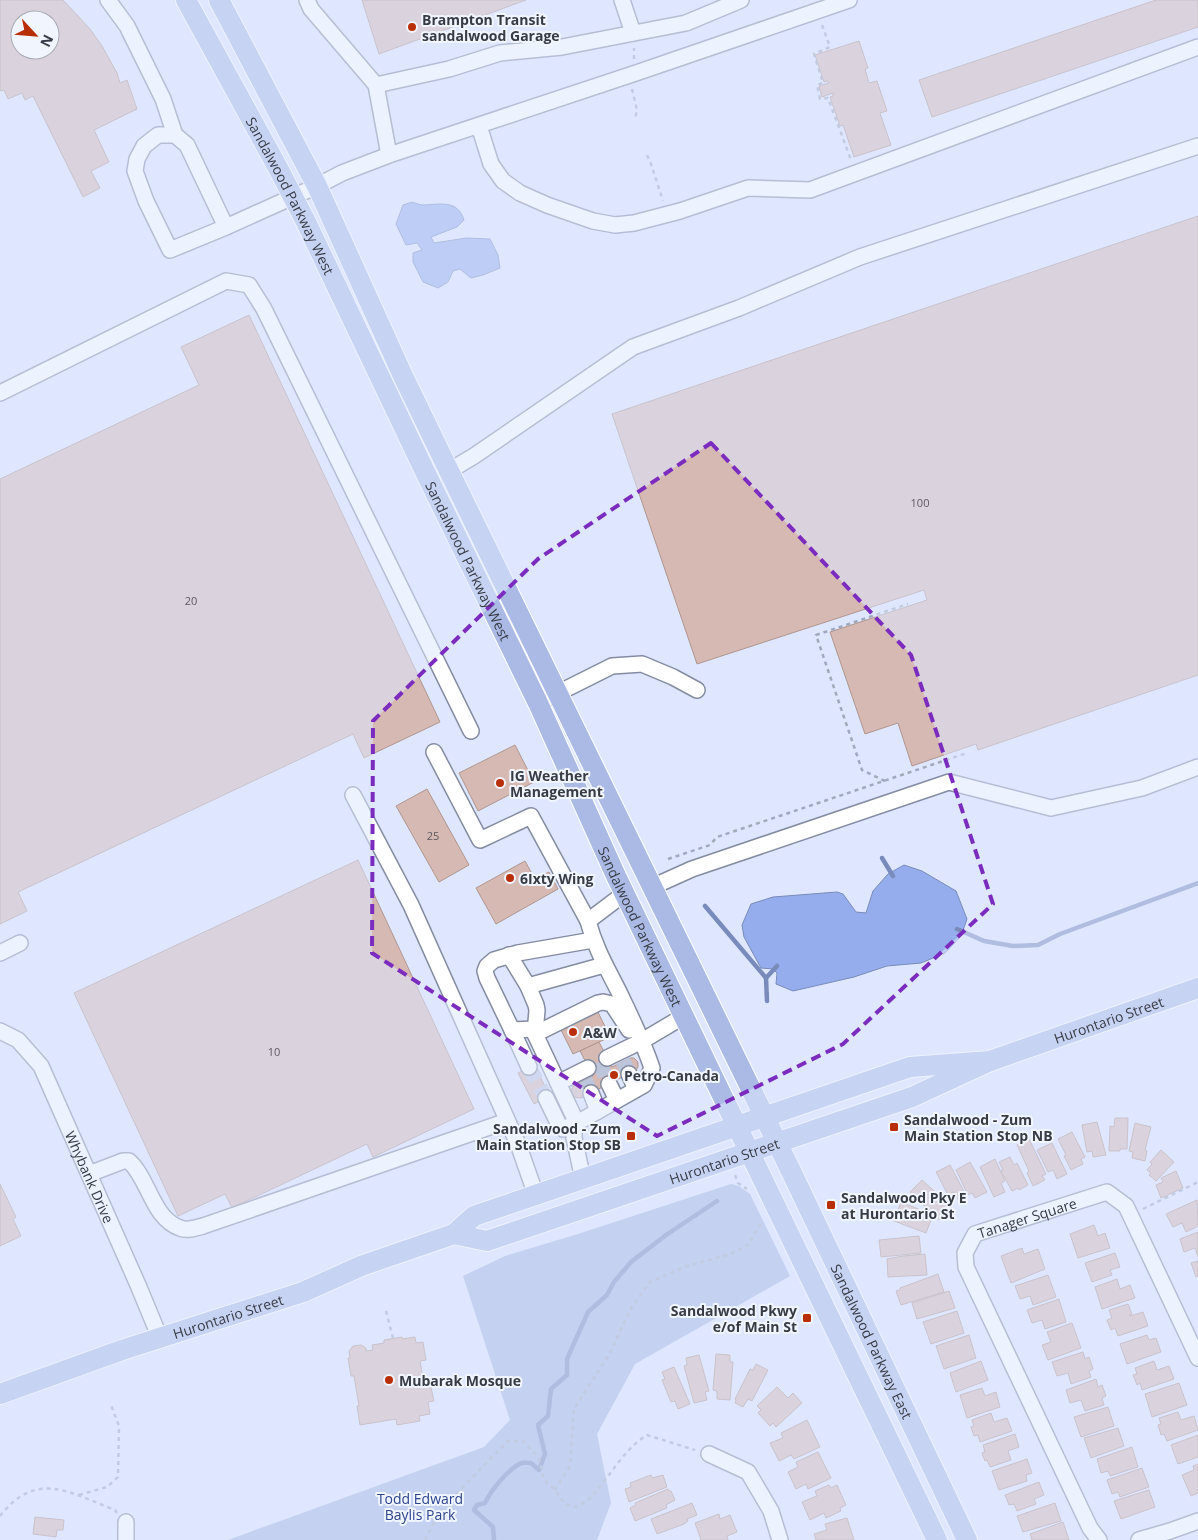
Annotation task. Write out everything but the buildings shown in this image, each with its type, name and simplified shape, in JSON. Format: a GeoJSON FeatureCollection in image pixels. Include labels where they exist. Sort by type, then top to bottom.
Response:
{"type":"FeatureCollection","features":[{"type":"Feature","properties":{"kind":"main road","name":"Sandalwood Parkway West"},"geometry":{"type":"LineString","coordinates":[[186,0],[292,196],[538,703],[625,893],[750,1152]]}},
{"type":"Feature","properties":{"kind":"main road","name":"Sandalwood Parkway West"},"geometry":{"type":"LineString","coordinates":[[219,0],[317,186],[403,376],[777,1142]]}},
{"type":"Feature","properties":{"kind":"main road","name":"Hurontario Street"},"geometry":{"type":"LineString","coordinates":[[454,1234],[487,1241],[912,1097],[990,1061],[1198,988]]}},
{"type":"Feature","properties":{"kind":"main road","name":"Hurontario Street"},"geometry":{"type":"LineString","coordinates":[[0,1394],[80,1364],[303,1292],[360,1266],[454,1234],[474,1216],[910,1067],[990,1061]]}},
{"type":"Feature","properties":{"kind":"main road","name":"Sandalwood Parkway East"},"geometry":{"type":"LineString","coordinates":[[777,1142],[968,1540]]}},
{"type":"Feature","properties":{"kind":"main road","name":"Sandalwood Parkway East"},"geometry":{"type":"LineString","coordinates":[[750,1152],[937,1540]]}},
{"type":"Feature","properties":{"kind":"street"},"geometry":{"type":"LineString","coordinates":[[108,0],[126,26],[159,90],[175,135],[187,145],[226,227]]}},
{"type":"Feature","properties":{"kind":"street"},"geometry":{"type":"LineString","coordinates":[[307,0],[311,9],[376,85],[390,154]]}},
{"type":"Feature","properties":{"kind":"street"},"geometry":{"type":"LineString","coordinates":[[622,0],[633,32]]}},
{"type":"Feature","properties":{"kind":"street"},"geometry":{"type":"LineString","coordinates":[[376,85],[449,69],[500,52],[562,46],[686,23],[741,0]]}},
{"type":"Feature","properties":{"kind":"street"},"geometry":{"type":"LineString","coordinates":[[175,135],[158,135],[144,146],[137,160],[135,171],[146,201],[170,250],[226,227],[342,173],[390,154],[479,126],[849,0]]}},
{"type":"Feature","properties":{"kind":"street"},"geometry":{"type":"LineString","coordinates":[[479,126],[491,164],[503,181],[520,193],[547,205],[593,221],[615,226],[680,211],[748,188],[810,190],[1198,47]]}},
{"type":"Feature","properties":{"kind":"street"},"geometry":{"type":"LineString","coordinates":[[429,480],[474,456],[633,347],[739,308],[860,257],[1198,146]]}},
{"type":"Feature","properties":{"kind":"street"},"geometry":{"type":"LineString","coordinates":[[0,393],[226,281],[249,285],[264,309],[471,731]]}},
{"type":"Feature","properties":{"kind":"street"},"geometry":{"type":"LineString","coordinates":[[538,703],[612,666],[642,664],[674,677],[697,690]]}},
{"type":"Feature","properties":{"kind":"street"},"geometry":{"type":"LineString","coordinates":[[434,752],[480,840],[531,816],[588,921],[593,940],[641,1038],[652,1068],[644,1085],[563,1129],[560,1127],[546,1098]]}},
{"type":"Feature","properties":{"kind":"street"},"geometry":{"type":"LineString","coordinates":[[652,886],[692,869],[948,782],[1051,808],[1142,788],[1198,767]]}},
{"type":"Feature","properties":{"kind":"street"},"geometry":{"type":"LineString","coordinates":[[353,795],[411,905],[518,1144],[536,1195]]}},
{"type":"Feature","properties":{"kind":"street"},"geometry":{"type":"LineString","coordinates":[[588,921],[625,893]]}},
{"type":"Feature","properties":{"kind":"street"},"geometry":{"type":"LineString","coordinates":[[530,1067],[485,971],[490,962],[509,955],[593,940]]}},
{"type":"Feature","properties":{"kind":"street"},"geometry":{"type":"LineString","coordinates":[[0,953],[20,943]]}},
{"type":"Feature","properties":{"kind":"street"},"geometry":{"type":"LineString","coordinates":[[509,955],[528,986],[536,1005],[535,1032],[572,1111],[575,1124],[574,1138],[583,1179]]}},
{"type":"Feature","properties":{"kind":"street"},"geometry":{"type":"LineString","coordinates":[[528,986],[604,965]]}},
{"type":"Feature","properties":{"kind":"street"},"geometry":{"type":"LineString","coordinates":[[512,1030],[535,1032],[604,1002],[612,1004],[626,1028],[641,1038]]}},
{"type":"Feature","properties":{"kind":"street"},"geometry":{"type":"LineString","coordinates":[[636,1089],[620,1061],[641,1038],[684,1016]]}},
{"type":"Feature","properties":{"kind":"street","name":"Whybank Drive"},"geometry":{"type":"LineString","coordinates":[[0,1031],[18,1040],[41,1066],[160,1338]]}},
{"type":"Feature","properties":{"kind":"street"},"geometry":{"type":"LineString","coordinates":[[558,1083],[586,1078],[598,1111]]}},
{"type":"Feature","properties":{"kind":"street"},"geometry":{"type":"LineString","coordinates":[[609,1084],[617,1100]]}},
{"type":"Feature","properties":{"kind":"street"},"geometry":{"type":"LineString","coordinates":[[89,1174],[123,1161],[130,1161],[136,1166],[158,1209],[168,1221],[180,1228],[189,1229],[203,1226],[507,1121]]}},
{"type":"Feature","properties":{"kind":"street","name":"Tanager Square"},"geometry":{"type":"LineString","coordinates":[[1099,1540],[1090,1528],[966,1268],[965,1252],[975,1234],[1107,1192],[1126,1206],[1198,1358]]}},
{"type":"Feature","properties":{"kind":"street"},"geometry":{"type":"LineString","coordinates":[[709,1454],[748,1472],[771,1511],[780,1540]]}},
{"type":"Feature","properties":{"kind":"street"},"geometry":{"type":"LineString","coordinates":[[1139,1540],[1198,1521]]}},
{"type":"Feature","properties":{"kind":"street"},"geometry":{"type":"LineString","coordinates":[[126,1522],[126,1540]]}},
{"type":"Feature","properties":{"kind":"path"},"geometry":{"type":"LineString","coordinates":[[822,25],[830,47],[814,54],[823,83],[816,85],[820,99],[828,98],[851,160]]}},
{"type":"Feature","properties":{"kind":"path"},"geometry":{"type":"LineString","coordinates":[[647,155],[664,204]]}},
{"type":"Feature","properties":{"kind":"path"},"geometry":{"type":"LineString","coordinates":[[885,781],[862,770],[816,635],[908,604]]}},
{"type":"Feature","properties":{"kind":"path"},"geometry":{"type":"LineString","coordinates":[[668,859],[710,845],[717,837],[967,753]]}},
{"type":"Feature","properties":{"kind":"path"},"geometry":{"type":"LineString","coordinates":[[1130,1215],[1198,1182]]}},
{"type":"Feature","properties":{"kind":"path"},"geometry":{"type":"LineString","coordinates":[[555,1490],[570,1466],[574,1409],[610,1353],[630,1310],[650,1282],[687,1266],[732,1254],[748,1245],[759,1226],[767,1221]]}},
{"type":"Feature","properties":{"kind":"path"},"geometry":{"type":"LineString","coordinates":[[386,1311],[392,1338]]}},
{"type":"Feature","properties":{"kind":"path"},"geometry":{"type":"LineString","coordinates":[[79,1495],[107,1488],[118,1477],[119,1426],[111,1405]]}},
{"type":"Feature","properties":{"kind":"path"},"geometry":{"type":"LineString","coordinates":[[426,1540],[438,1515],[508,1441],[523,1441],[539,1458],[543,1476],[547,1483],[566,1504],[577,1507],[592,1497],[620,1460],[640,1439],[647,1435],[709,1454]]}},
{"type":"Feature","properties":{"kind":"path"},"geometry":{"type":"LineString","coordinates":[[0,1516],[19,1496],[28,1491],[48,1488],[69,1491],[115,1510],[126,1522]]}},
{"type":"Feature","properties":{"kind":"highlighted area"},"geometry":{"type":"Polygon","coordinates":[[[711,443],[911,655],[993,904],[843,1044],[657,1136],[372,953],[373,721],[538,559],[711,443]]]}},
{"type":"Feature","properties":{"kind":"green space","name":"Todd Edward Baylis Park"},"geometry":{"type":"Polygon","coordinates":[[[731,1184],[739,1186],[750,1194],[790,1276],[635,1364],[597,1434],[611,1503],[597,1540],[228,1540],[484,1447],[510,1420],[463,1276],[505,1256],[731,1184]]]}},
{"type":"Feature","properties":{"kind":"shaded area"},"geometry":{"type":"Polygon","coordinates":[[[412,202],[422,205],[443,204],[458,209],[464,220],[457,227],[431,237],[434,243],[466,238],[490,239],[498,255],[500,268],[471,278],[460,269],[453,271],[448,282],[438,288],[423,282],[413,262],[413,253],[422,250],[417,243],[406,245],[396,224],[403,205],[412,202]]]}},
{"type":"Feature","properties":{"kind":"shaded area"},"geometry":{"type":"Polygon","coordinates":[[[904,865],[922,871],[956,891],[967,919],[961,936],[945,953],[921,963],[887,966],[854,977],[793,991],[776,984],[777,973],[773,969],[761,968],[744,937],[742,925],[751,904],[773,897],[837,892],[843,894],[856,912],[866,913],[873,891],[888,874],[904,865]]]}},
{"type":"Feature","properties":{"kind":"waterway"},"geometry":{"type":"LineString","coordinates":[[882,858],[893,876]]}},
{"type":"Feature","properties":{"kind":"waterway"},"geometry":{"type":"LineString","coordinates":[[957,929],[984,941],[1013,946],[1038,945],[1060,934],[1198,883]]}},
{"type":"Feature","properties":{"kind":"waterway"},"geometry":{"type":"LineString","coordinates":[[705,906],[766,978]]}},
{"type":"Feature","properties":{"kind":"waterway"},"geometry":{"type":"LineString","coordinates":[[767,1001],[766,978],[777,966]]}},
{"type":"Feature","properties":{"kind":"waterway"},"geometry":{"type":"LineString","coordinates":[[494,1540],[493,1527],[474,1510],[477,1505],[485,1503],[500,1481],[519,1464],[531,1463],[539,1470],[545,1454],[538,1425],[548,1416],[551,1389],[567,1375],[567,1359],[588,1312],[607,1295],[614,1282],[631,1262],[666,1235],[717,1201]]}},
{"type":"Feature","properties":{"kind":"tunnel"},"geometry":{"type":"LineString","coordinates":[[623,1061],[629,1074]]}},
{"type":"Feature","properties":{"kind":"tunnel"},"geometry":{"type":"LineString","coordinates":[[599,1062],[609,1084]]}},
{"type":"Feature","properties":{"kind":"tunnel"},"geometry":{"type":"LineString","coordinates":[[529,1067],[546,1098]]}},
{"type":"Feature","properties":{"kind":"tunnel"},"geometry":{"type":"LineString","coordinates":[[585,1080],[591,1093]]}},
{"type":"Feature","properties":{"kind":"place","name":"Brampton Transit sandalwood Garage"},"geometry":{"type":"Point","coordinates":[412,27]}},
{"type":"Feature","properties":{"kind":"place","name":"IG Weather Management"},"geometry":{"type":"Point","coordinates":[500,783]}},
{"type":"Feature","properties":{"kind":"place","name":"6Ixty Wing"},"geometry":{"type":"Point","coordinates":[510,878]}},
{"type":"Feature","properties":{"kind":"place","name":"A&W"},"geometry":{"type":"Point","coordinates":[573,1032]}},
{"type":"Feature","properties":{"kind":"place","name":"Petro-Canada"},"geometry":{"type":"Point","coordinates":[614,1075]}},
{"type":"Feature","properties":{"kind":"place","name":"Sandalwood - Zum Main Station Stop NB"},"geometry":{"type":"Point","coordinates":[894,1127]}},
{"type":"Feature","properties":{"kind":"place","name":"Sandalwood - Zum Main Station Stop SB"},"geometry":{"type":"Point","coordinates":[631,1136]}},
{"type":"Feature","properties":{"kind":"place","name":"Sandalwood Pky E at Hurontario St"},"geometry":{"type":"Point","coordinates":[831,1205]}},
{"type":"Feature","properties":{"kind":"place","name":"Sandalwood Pkwy e/of Main St"},"geometry":{"type":"Point","coordinates":[807,1318]}},
{"type":"Feature","properties":{"kind":"place","name":"Mubarak Mosque"},"geometry":{"type":"Point","coordinates":[389,1380]}}]}
